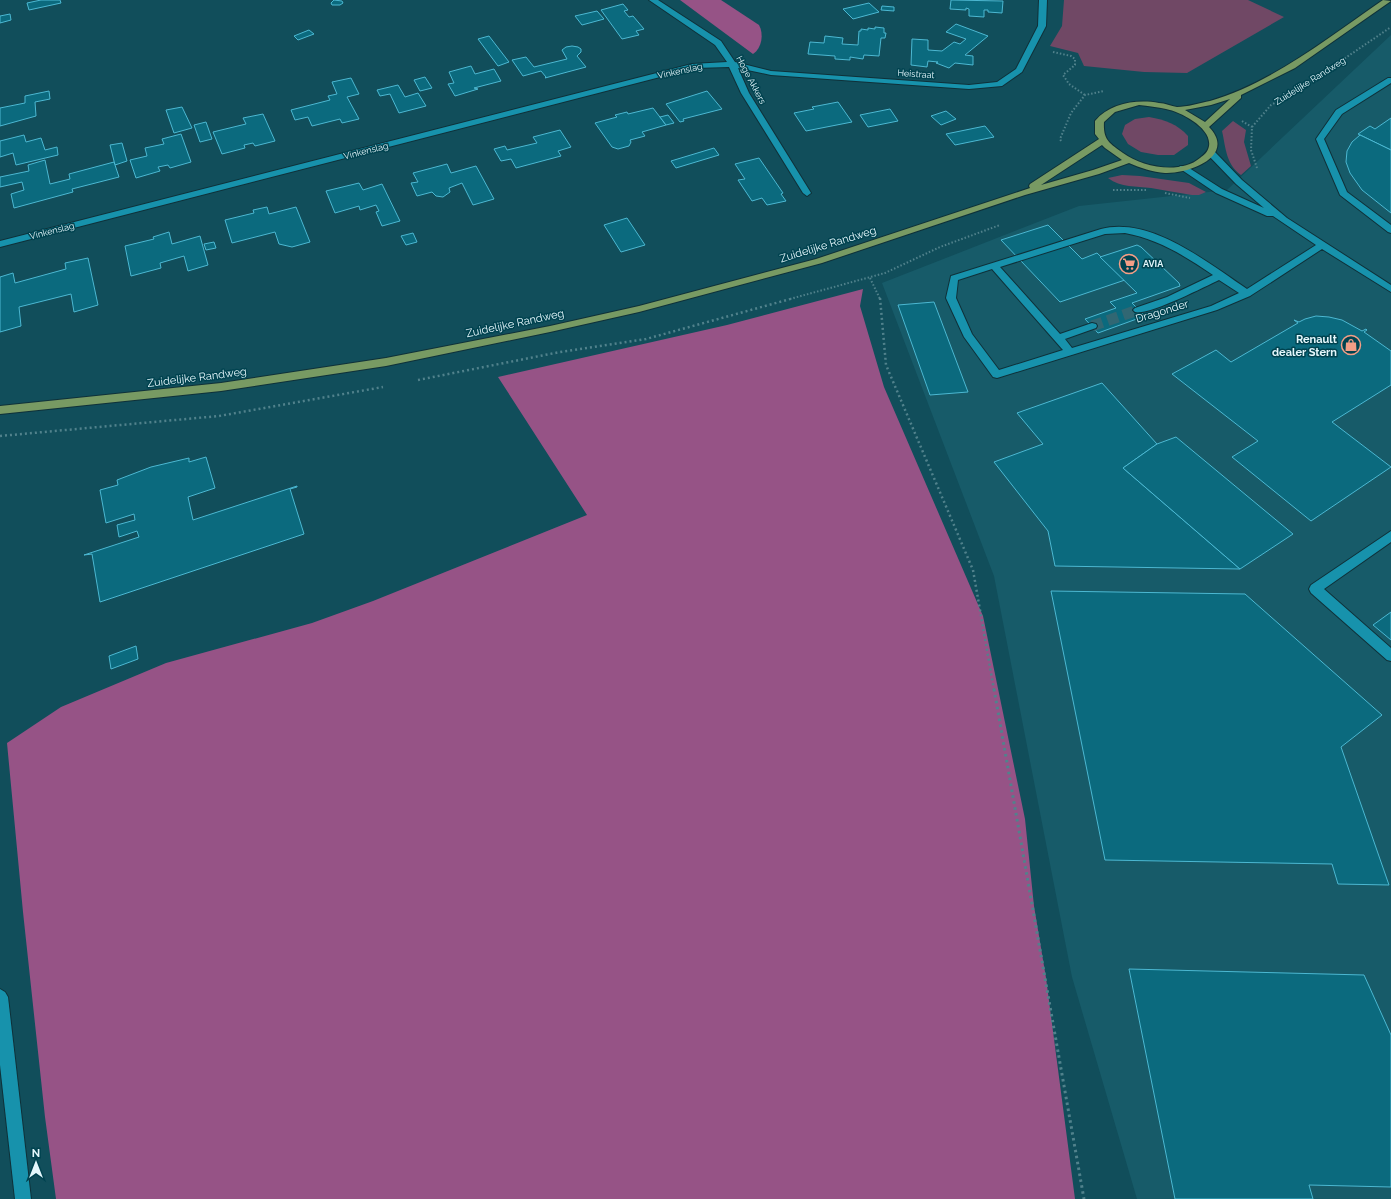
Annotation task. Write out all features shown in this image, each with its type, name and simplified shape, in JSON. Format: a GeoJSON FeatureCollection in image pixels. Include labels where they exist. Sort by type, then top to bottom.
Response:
{"type":"FeatureCollection","features":[{"type":"Feature","properties":{"kind":"main road"},"geometry":{"type":"LineString","coordinates":[[1177,109],[1211,103],[1242,92],[1292,66],[1388,0]]}},
{"type":"Feature","properties":{"kind":"main road"},"geometry":{"type":"LineString","coordinates":[[1205,126],[1242,92]]}},
{"type":"Feature","properties":{"kind":"main road"},"geometry":{"type":"LineString","coordinates":[[1139,103],[1158,104],[1177,109],[1194,117],[1205,126],[1212,136],[1214,147],[1209,156],[1199,164],[1183,168],[1165,169],[1146,167],[1128,161],[1113,152],[1102,141],[1098,130],[1100,120],[1109,111],[1122,106],[1139,103]]}},
{"type":"Feature","properties":{"kind":"main road","name":"Zuidelijke Randweg"},"geometry":{"type":"LineString","coordinates":[[1022,193],[1102,141]]}},
{"type":"Feature","properties":{"kind":"main road","name":"Zuidelijke Randweg"},"geometry":{"type":"LineString","coordinates":[[0,410],[221,387],[386,362],[550,329],[639,309],[819,261],[1022,193],[1096,172],[1128,161]]}},
{"type":"Feature","properties":{"kind":"street","name":"Hoge Akkers"},"geometry":{"type":"LineString","coordinates":[[653,0],[718,43],[732,64],[745,93],[807,193]]}},
{"type":"Feature","properties":{"kind":"street","name":"Heistraat"},"geometry":{"type":"LineString","coordinates":[[732,64],[771,73],[969,88],[999,84],[1019,70],[1042,26],[1043,0]]}},
{"type":"Feature","properties":{"kind":"street","name":"Vinkenslag"},"geometry":{"type":"LineString","coordinates":[[0,244],[695,66],[732,64]]}},
{"type":"Feature","properties":{"kind":"street"},"geometry":{"type":"LineString","coordinates":[[1391,80],[1339,112],[1320,139],[1343,193],[1391,230]]}},
{"type":"Feature","properties":{"kind":"street"},"geometry":{"type":"LineString","coordinates":[[1211,153],[1238,182],[1284,220]]}},
{"type":"Feature","properties":{"kind":"street"},"geometry":{"type":"LineString","coordinates":[[1183,168],[1219,191],[1284,220],[1391,289]]}},
{"type":"Feature","properties":{"kind":"street"},"geometry":{"type":"LineString","coordinates":[[1070,352],[994,266],[1104,231],[1125,230],[1149,235],[1184,252],[1247,294]]}},
{"type":"Feature","properties":{"kind":"street","name":"Dragonder"},"geometry":{"type":"LineString","coordinates":[[994,266],[954,278],[951,298],[968,335],[997,374],[1214,308],[1247,294],[1323,244]]}},
{"type":"Feature","properties":{"kind":"street"},"geometry":{"type":"LineString","coordinates":[[1138,310],[1170,299],[1219,276]]}},
{"type":"Feature","properties":{"kind":"street"},"geometry":{"type":"LineString","coordinates":[[1058,338],[1092,326]]}},
{"type":"Feature","properties":{"kind":"street"},"geometry":{"type":"LineString","coordinates":[[1391,536],[1315,589],[1391,656]]}},
{"type":"Feature","properties":{"kind":"street"},"geometry":{"type":"LineString","coordinates":[[0,997],[23,1199]]}},
{"type":"Feature","properties":{"kind":"path","name":"Zuidelijke Randweg"},"geometry":{"type":"LineString","coordinates":[[1258,172],[1251,150],[1252,127],[1271,105],[1315,80],[1391,27]]}},
{"type":"Feature","properties":{"kind":"path"},"geometry":{"type":"LineString","coordinates":[[1031,47],[1071,56],[1075,59],[1075,65],[1065,72],[1063,75],[1064,79],[1066,83],[1085,95]]}},
{"type":"Feature","properties":{"kind":"path"},"geometry":{"type":"LineString","coordinates":[[1110,190],[1116,190]]}},
{"type":"Feature","properties":{"kind":"path"},"geometry":{"type":"LineString","coordinates":[[1006,223],[940,247],[885,273],[870,278],[881,301],[886,365],[973,570],[1084,1199]]}},
{"type":"Feature","properties":{"kind":"shaded area"},"geometry":{"type":"Polygon","coordinates":[[[680,0],[721,0],[759,25],[762,37],[760,45],[753,54],[680,0]]]}},
{"type":"Feature","properties":{"kind":"shaded area"},"geometry":{"type":"Polygon","coordinates":[[[1064,0],[1248,0],[1284,17],[1187,73],[1144,72],[1084,66],[1078,53],[1050,46],[1062,26],[1064,0]]]}},
{"type":"Feature","properties":{"kind":"shaded area"},"geometry":{"type":"Polygon","coordinates":[[[1391,35],[1391,1199],[1137,1199],[1072,977],[994,576],[882,283],[1079,206],[1227,190],[1391,35]]]}},
{"type":"Feature","properties":{"kind":"shaded area"},"geometry":{"type":"Polygon","coordinates":[[[1149,117],[1166,121],[1180,128],[1188,136],[1188,145],[1174,155],[1158,155],[1141,152],[1128,144],[1122,134],[1125,125],[1135,119],[1149,117]]]}},
{"type":"Feature","properties":{"kind":"shaded area"},"geometry":{"type":"Polygon","coordinates":[[[1233,121],[1246,130],[1244,142],[1251,166],[1241,175],[1229,161],[1222,131],[1233,121]]]}},
{"type":"Feature","properties":{"kind":"shaded area"},"geometry":{"type":"Polygon","coordinates":[[[1122,175],[1189,183],[1206,192],[1199,195],[1192,195],[1129,186],[1118,184],[1108,178],[1122,175]]]}},
{"type":"Feature","properties":{"kind":"shaded area"},"geometry":{"type":"Polygon","coordinates":[[[863,289],[860,306],[884,387],[983,616],[1025,819],[1034,906],[1046,978],[1075,1199],[56,1199],[45,1117],[7,743],[61,707],[166,663],[312,623],[373,601],[587,515],[498,377],[727,325],[863,289]]]}},
{"type":"Feature","properties":{"kind":"building"},"geometry":{"type":"Polygon","coordinates":[[[41,0],[60,0],[61,3],[29,10],[27,3],[41,0]]]}},
{"type":"Feature","properties":{"kind":"building"},"geometry":{"type":"Polygon","coordinates":[[[334,0],[342,1],[343,3],[340,5],[332,5],[331,3],[334,0]]]}},
{"type":"Feature","properties":{"kind":"building"},"geometry":{"type":"Polygon","coordinates":[[[951,0],[1003,1],[1002,13],[988,12],[988,10],[984,10],[984,17],[969,16],[969,9],[950,9],[951,0]]]}},
{"type":"Feature","properties":{"kind":"building"},"geometry":{"type":"Polygon","coordinates":[[[869,3],[879,12],[853,19],[843,9],[869,3]]]}},
{"type":"Feature","properties":{"kind":"building"},"geometry":{"type":"Polygon","coordinates":[[[623,4],[628,10],[624,11],[629,17],[633,16],[644,29],[636,31],[639,35],[622,39],[601,10],[623,4]]]}},
{"type":"Feature","properties":{"kind":"building"},"geometry":{"type":"Polygon","coordinates":[[[882,6],[894,7],[894,11],[881,10],[882,6]]]}},
{"type":"Feature","properties":{"kind":"building"},"geometry":{"type":"Polygon","coordinates":[[[597,11],[604,19],[582,25],[575,16],[597,11]]]}},
{"type":"Feature","properties":{"kind":"building"},"geometry":{"type":"Polygon","coordinates":[[[10,14],[11,20],[0,23],[0,16],[10,14]]]}},
{"type":"Feature","properties":{"kind":"building"},"geometry":{"type":"Polygon","coordinates":[[[956,24],[988,36],[965,55],[973,56],[973,65],[955,63],[949,68],[936,63],[938,62],[928,61],[927,67],[911,65],[912,39],[928,40],[928,50],[942,51],[954,42],[960,44],[966,39],[946,32],[956,24]]]}},
{"type":"Feature","properties":{"kind":"building"},"geometry":{"type":"Polygon","coordinates":[[[875,27],[884,28],[884,33],[886,33],[885,38],[881,38],[879,56],[864,55],[863,59],[850,57],[850,60],[835,59],[835,56],[808,54],[810,42],[824,43],[825,36],[843,38],[842,44],[858,45],[859,31],[861,31],[861,29],[868,30],[868,28],[875,29],[875,27]]]}},
{"type":"Feature","properties":{"kind":"building"},"geometry":{"type":"Polygon","coordinates":[[[309,30],[314,34],[298,40],[294,36],[309,30]]]}},
{"type":"Feature","properties":{"kind":"building"},"geometry":{"type":"Polygon","coordinates":[[[489,36],[509,62],[498,66],[478,39],[489,36]]]}},
{"type":"Feature","properties":{"kind":"building"},"geometry":{"type":"Polygon","coordinates":[[[572,46],[581,49],[581,52],[577,56],[586,67],[545,78],[546,77],[541,71],[523,76],[512,60],[526,57],[534,67],[567,59],[562,50],[566,47],[572,46]]]}},
{"type":"Feature","properties":{"kind":"building"},"geometry":{"type":"Polygon","coordinates":[[[471,66],[475,74],[494,69],[501,81],[474,88],[478,89],[455,96],[448,84],[454,83],[449,72],[471,66]]]}},
{"type":"Feature","properties":{"kind":"building"},"geometry":{"type":"Polygon","coordinates":[[[425,77],[432,88],[420,91],[414,80],[425,77]]]}},
{"type":"Feature","properties":{"kind":"building"},"geometry":{"type":"Polygon","coordinates":[[[351,78],[359,94],[347,97],[359,119],[342,123],[340,119],[312,126],[308,117],[295,120],[291,110],[330,100],[328,96],[337,94],[332,82],[351,78]]]}},
{"type":"Feature","properties":{"kind":"building"},"geometry":{"type":"Polygon","coordinates":[[[398,85],[405,97],[418,93],[426,106],[399,113],[390,94],[380,96],[377,90],[398,85]]]}},
{"type":"Feature","properties":{"kind":"building"},"geometry":{"type":"Polygon","coordinates":[[[49,91],[50,99],[35,102],[36,116],[0,126],[0,108],[25,103],[25,96],[49,91]]]}},
{"type":"Feature","properties":{"kind":"building"},"geometry":{"type":"Polygon","coordinates":[[[707,91],[722,109],[683,119],[684,121],[680,122],[666,104],[707,91]]]}},
{"type":"Feature","properties":{"kind":"building"},"geometry":{"type":"Polygon","coordinates":[[[838,102],[852,122],[806,131],[794,113],[814,109],[812,107],[838,102]]]}},
{"type":"Feature","properties":{"kind":"building"},"geometry":{"type":"Polygon","coordinates":[[[182,107],[192,128],[174,133],[166,110],[182,107]]]}},
{"type":"Feature","properties":{"kind":"building"},"geometry":{"type":"Polygon","coordinates":[[[653,108],[666,125],[642,132],[645,136],[630,140],[631,142],[629,146],[618,149],[612,147],[595,123],[617,117],[615,115],[627,112],[628,114],[653,108]]]}},
{"type":"Feature","properties":{"kind":"building"},"geometry":{"type":"Polygon","coordinates":[[[890,109],[898,121],[868,127],[860,115],[890,109]]]}},
{"type":"Feature","properties":{"kind":"building"},"geometry":{"type":"Polygon","coordinates":[[[946,111],[956,119],[941,125],[931,116],[946,111]]]}},
{"type":"Feature","properties":{"kind":"building"},"geometry":{"type":"Polygon","coordinates":[[[263,114],[275,141],[255,146],[253,143],[244,145],[245,148],[222,154],[213,132],[246,124],[243,118],[263,114]]]}},
{"type":"Feature","properties":{"kind":"building"},"geometry":{"type":"Polygon","coordinates":[[[668,115],[674,123],[666,125],[660,117],[668,115]]]}},
{"type":"Feature","properties":{"kind":"building"},"geometry":{"type":"Polygon","coordinates":[[[1391,118],[1391,150],[1358,134],[1370,126],[1375,129],[1391,118]]]}},
{"type":"Feature","properties":{"kind":"building"},"geometry":{"type":"Polygon","coordinates":[[[206,122],[212,139],[200,142],[194,125],[206,122]]]}},
{"type":"Feature","properties":{"kind":"building"},"geometry":{"type":"Polygon","coordinates":[[[985,126],[994,137],[955,145],[946,134],[985,126]]]}},
{"type":"Feature","properties":{"kind":"building"},"geometry":{"type":"Polygon","coordinates":[[[560,130],[571,147],[558,151],[561,156],[516,168],[511,159],[501,161],[494,149],[505,146],[507,150],[537,143],[533,137],[560,130]]]}},
{"type":"Feature","properties":{"kind":"building"},"geometry":{"type":"Polygon","coordinates":[[[181,134],[191,162],[170,168],[168,165],[158,167],[160,171],[136,178],[130,160],[147,156],[145,148],[164,144],[162,139],[181,134]]]}},
{"type":"Feature","properties":{"kind":"building"},"geometry":{"type":"Polygon","coordinates":[[[24,135],[26,142],[41,138],[45,150],[57,147],[58,155],[16,165],[13,153],[0,157],[0,141],[24,135]]]}},
{"type":"Feature","properties":{"kind":"building"},"geometry":{"type":"Polygon","coordinates":[[[1360,135],[1391,150],[1391,213],[1362,190],[1350,173],[1346,162],[1347,151],[1352,142],[1360,135]]]}},
{"type":"Feature","properties":{"kind":"building"},"geometry":{"type":"Polygon","coordinates":[[[122,143],[127,161],[115,165],[110,145],[122,143]]]}},
{"type":"Feature","properties":{"kind":"building"},"geometry":{"type":"Polygon","coordinates":[[[714,148],[719,155],[676,168],[671,161],[714,148]]]}},
{"type":"Feature","properties":{"kind":"building"},"geometry":{"type":"Polygon","coordinates":[[[759,158],[783,193],[781,194],[786,201],[767,205],[762,198],[752,201],[738,180],[745,179],[735,164],[759,158]]]}},
{"type":"Feature","properties":{"kind":"building"},"geometry":{"type":"Polygon","coordinates":[[[45,160],[50,184],[70,179],[69,174],[114,162],[119,177],[72,189],[73,192],[14,208],[11,194],[24,190],[22,182],[0,187],[0,177],[29,171],[28,165],[45,160]]]}},
{"type":"Feature","properties":{"kind":"building"},"geometry":{"type":"Polygon","coordinates":[[[447,164],[451,173],[476,166],[494,199],[473,205],[462,183],[449,188],[450,192],[443,197],[436,196],[432,192],[417,196],[411,183],[418,182],[413,173],[447,164]]]}},
{"type":"Feature","properties":{"kind":"building"},"geometry":{"type":"Polygon","coordinates":[[[359,183],[363,190],[382,184],[400,221],[382,226],[376,212],[379,211],[376,205],[360,210],[359,206],[335,213],[326,191],[359,183]]]}},
{"type":"Feature","properties":{"kind":"building"},"geometry":{"type":"Polygon","coordinates":[[[267,207],[269,214],[296,207],[310,242],[292,247],[279,244],[275,232],[232,243],[225,220],[254,213],[253,210],[267,207]]]}},
{"type":"Feature","properties":{"kind":"building"},"geometry":{"type":"Polygon","coordinates":[[[627,218],[645,245],[621,252],[604,225],[627,218]]]}},
{"type":"Feature","properties":{"kind":"building"},"geometry":{"type":"Polygon","coordinates":[[[1048,225],[1082,259],[1097,253],[1125,280],[1060,302],[1001,240],[1048,225]]]}},
{"type":"Feature","properties":{"kind":"building"},"geometry":{"type":"Polygon","coordinates":[[[169,232],[172,244],[200,236],[208,265],[188,271],[184,256],[160,263],[161,268],[131,276],[125,246],[154,239],[153,237],[169,232]]]}},
{"type":"Feature","properties":{"kind":"building"},"geometry":{"type":"Polygon","coordinates":[[[413,233],[417,242],[406,245],[401,236],[413,233]]]}},
{"type":"Feature","properties":{"kind":"building"},"geometry":{"type":"Polygon","coordinates":[[[214,242],[216,248],[206,250],[204,244],[214,242]]]}},
{"type":"Feature","properties":{"kind":"building"},"geometry":{"type":"Polygon","coordinates":[[[1137,245],[1141,247],[1179,283],[1180,286],[1132,303],[1145,316],[1098,333],[1085,319],[1116,308],[1110,302],[1137,293],[1100,257],[1137,245]]]}},
{"type":"Feature","properties":{"kind":"building"},"geometry":{"type":"Polygon","coordinates":[[[88,258],[98,305],[74,312],[71,294],[19,307],[21,326],[0,332],[0,277],[13,273],[15,283],[66,269],[65,263],[88,258]]]}},
{"type":"Feature","properties":{"kind":"building"},"geometry":{"type":"Polygon","coordinates":[[[934,302],[968,392],[930,395],[898,305],[934,302]]]}},
{"type":"Feature","properties":{"kind":"building"},"geometry":{"type":"Polygon","coordinates":[[[1316,316],[1342,320],[1362,331],[1366,329],[1367,330],[1364,332],[1391,351],[1391,385],[1332,422],[1391,467],[1311,521],[1232,457],[1258,441],[1172,374],[1216,350],[1231,362],[1298,323],[1294,320],[1299,322],[1316,316]]]}},
{"type":"Feature","properties":{"kind":"building"},"geometry":{"type":"Polygon","coordinates":[[[1102,383],[1157,444],[1123,468],[1240,569],[1055,566],[1048,531],[994,462],[1043,444],[1017,413],[1102,383]]]}},
{"type":"Feature","properties":{"kind":"building"},"geometry":{"type":"Polygon","coordinates":[[[1176,437],[1293,534],[1240,569],[1123,468],[1157,444],[1176,437]]]}},
{"type":"Feature","properties":{"kind":"building"},"geometry":{"type":"Polygon","coordinates":[[[206,457],[215,488],[188,497],[193,520],[297,486],[290,489],[304,534],[100,602],[92,554],[84,555],[139,537],[137,531],[119,537],[117,525],[135,520],[134,514],[106,523],[100,490],[118,485],[117,480],[151,467],[189,458],[189,462],[206,457]]]}},
{"type":"Feature","properties":{"kind":"building"},"geometry":{"type":"Polygon","coordinates":[[[1051,591],[1245,594],[1382,715],[1341,747],[1389,885],[1338,884],[1332,864],[1105,860],[1051,591]]]}},
{"type":"Feature","properties":{"kind":"building"},"geometry":{"type":"Polygon","coordinates":[[[1391,612],[1391,640],[1373,625],[1391,612]]]}},
{"type":"Feature","properties":{"kind":"building"},"geometry":{"type":"Polygon","coordinates":[[[136,646],[138,659],[111,669],[109,656],[136,646]]]}},
{"type":"Feature","properties":{"kind":"building"},"geometry":{"type":"Polygon","coordinates":[[[1129,969],[1364,975],[1391,1035],[1391,1187],[1309,1185],[1313,1199],[1175,1199],[1129,969]]]}},
{"type":"Feature","properties":{"kind":"tunnel"},"geometry":{"type":"LineString","coordinates":[[1092,326],[1138,310]]}},
{"type":"Feature","properties":{"kind":"place","name":"AVIA"},"geometry":{"type":"Point","coordinates":[1129,264]}},
{"type":"Feature","properties":{"kind":"place","name":"Renault dealer Stern"},"geometry":{"type":"Point","coordinates":[1351,345]}}]}
